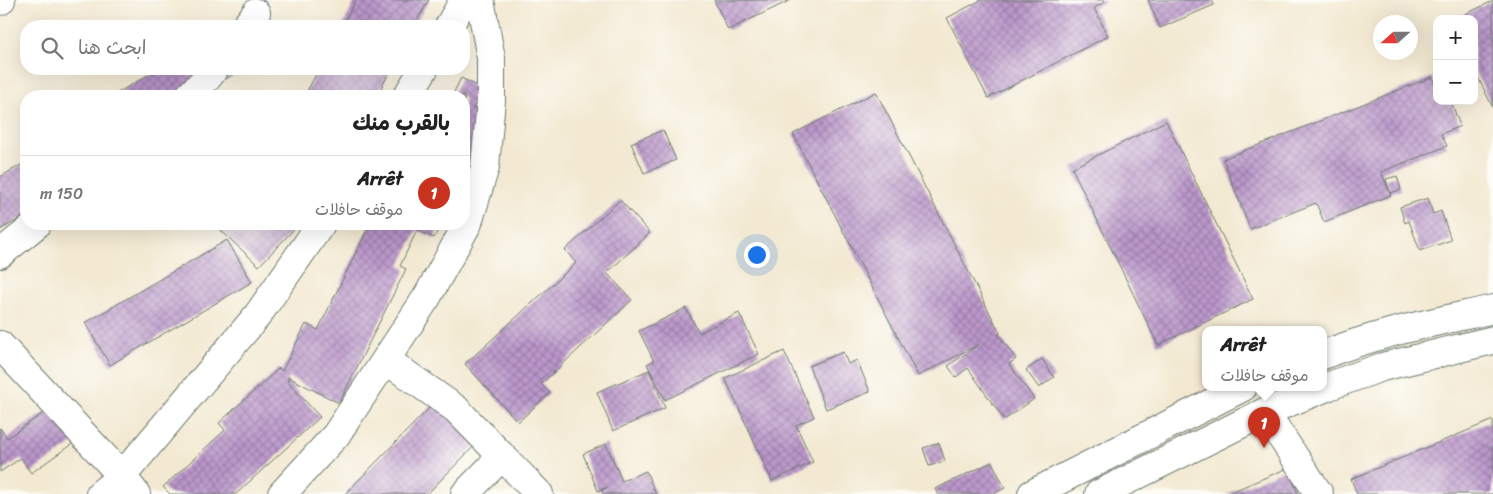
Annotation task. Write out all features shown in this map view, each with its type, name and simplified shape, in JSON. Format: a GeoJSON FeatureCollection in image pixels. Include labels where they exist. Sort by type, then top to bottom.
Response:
{"type":"FeatureCollection","features":[{"type":"Feature","properties":{"kind":"main road"},"geometry":{"type":"LineString","coordinates":[[452,20],[464,0]]}},
{"type":"Feature","properties":{"kind":"main road"},"geometry":{"type":"LineString","coordinates":[[470,216],[485,167],[491,100],[491,58],[480,0]]}},
{"type":"Feature","properties":{"kind":"main road"},"geometry":{"type":"LineString","coordinates":[[195,90],[210,75]]}},
{"type":"Feature","properties":{"kind":"main road"},"geometry":{"type":"LineString","coordinates":[[412,90],[420,75]]}},
{"type":"Feature","properties":{"kind":"main road"},"geometry":{"type":"LineString","coordinates":[[0,254],[30,230]]}},
{"type":"Feature","properties":{"kind":"main road"},"geometry":{"type":"LineString","coordinates":[[100,494],[129,485],[257,316],[317,230]]}},
{"type":"Feature","properties":{"kind":"main road"},"geometry":{"type":"LineString","coordinates":[[282,494],[336,435],[427,297],[464,230]]}},
{"type":"Feature","properties":{"kind":"main road"},"geometry":{"type":"LineString","coordinates":[[1327,353],[1347,345],[1391,332],[1493,309]]}},
{"type":"Feature","properties":{"kind":"main road"},"geometry":{"type":"LineString","coordinates":[[1327,387],[1382,367],[1493,340]]}},
{"type":"Feature","properties":{"kind":"main road"},"geometry":{"type":"LineString","coordinates":[[0,345],[129,485]]}},
{"type":"Feature","properties":{"kind":"main road"},"geometry":{"type":"LineString","coordinates":[[386,360],[456,409],[539,494]]}},
{"type":"Feature","properties":{"kind":"main road"},"geometry":{"type":"LineString","coordinates":[[1032,494],[1235,391]]}},
{"type":"Feature","properties":{"kind":"main road"},"geometry":{"type":"LineString","coordinates":[[1099,494],[1265,412],[1317,391]]}},
{"type":"Feature","properties":{"kind":"main road"},"geometry":{"type":"LineString","coordinates":[[1265,412],[1319,494]]}},
{"type":"Feature","properties":{"kind":"main road"},"geometry":{"type":"LineString","coordinates":[[465,494],[502,456]]}},
{"type":"Feature","properties":{"kind":"building"},"geometry":{"type":"Polygon","coordinates":[[[356,0],[429,0],[417,20],[345,20],[356,0]]]}},
{"type":"Feature","properties":{"kind":"building"},"geometry":{"type":"Polygon","coordinates":[[[714,0],[791,0],[728,30],[714,0]]]}},
{"type":"Feature","properties":{"kind":"building"},"geometry":{"type":"Polygon","coordinates":[[[981,0],[1104,0],[1105,2],[1094,8],[1108,36],[988,98],[947,18],[981,0]]]}},
{"type":"Feature","properties":{"kind":"building"},"geometry":{"type":"Polygon","coordinates":[[[1148,0],[1212,0],[1214,5],[1160,28],[1148,0]]]}},
{"type":"Feature","properties":{"kind":"building"},"geometry":{"type":"Polygon","coordinates":[[[1493,1],[1493,108],[1478,77],[1478,15],[1463,15],[1493,1]]]}},
{"type":"Feature","properties":{"kind":"building"},"geometry":{"type":"Polygon","coordinates":[[[149,75],[233,75],[206,90],[122,90],[149,75]]]}},
{"type":"Feature","properties":{"kind":"building"},"geometry":{"type":"Polygon","coordinates":[[[316,75],[388,75],[380,90],[308,90],[316,75]]]}},
{"type":"Feature","properties":{"kind":"building"},"geometry":{"type":"Polygon","coordinates":[[[1432,77],[1433,105],[1452,105],[1460,126],[1441,134],[1447,146],[1381,172],[1391,195],[1324,222],[1316,203],[1250,229],[1223,159],[1432,77]]]}},
{"type":"Feature","properties":{"kind":"building"},"geometry":{"type":"Polygon","coordinates":[[[461,78],[483,89],[473,108],[494,118],[470,166],[470,90],[455,90],[461,78]]]}},
{"type":"Feature","properties":{"kind":"building"},"geometry":{"type":"Polygon","coordinates":[[[876,92],[1000,333],[998,334],[1016,359],[1009,364],[1034,399],[1004,420],[968,368],[956,377],[948,366],[979,344],[918,376],[793,134],[876,92]]]}},
{"type":"Feature","properties":{"kind":"building"},"geometry":{"type":"Polygon","coordinates":[[[1166,121],[1253,299],[1158,345],[1072,168],[1166,121]]]}},
{"type":"Feature","properties":{"kind":"building"},"geometry":{"type":"Polygon","coordinates":[[[663,130],[676,160],[644,173],[631,143],[663,130]]]}},
{"type":"Feature","properties":{"kind":"building"},"geometry":{"type":"Polygon","coordinates":[[[20,165],[20,218],[0,230],[0,177],[20,165]]]}},
{"type":"Feature","properties":{"kind":"building"},"geometry":{"type":"Polygon","coordinates":[[[1397,176],[1401,190],[1390,193],[1386,179],[1397,176]]]}},
{"type":"Feature","properties":{"kind":"building"},"geometry":{"type":"Polygon","coordinates":[[[1428,198],[1433,214],[1441,211],[1451,240],[1420,251],[1409,221],[1405,223],[1400,207],[1428,198]]]}},
{"type":"Feature","properties":{"kind":"building"},"geometry":{"type":"Polygon","coordinates":[[[620,200],[650,233],[607,273],[632,300],[541,384],[550,393],[518,422],[465,364],[576,263],[565,250],[620,200]]]}},
{"type":"Feature","properties":{"kind":"building"},"geometry":{"type":"Polygon","coordinates":[[[220,230],[293,230],[259,266],[220,230]]]}},
{"type":"Feature","properties":{"kind":"building"},"geometry":{"type":"Polygon","coordinates":[[[367,230],[417,230],[400,266],[406,269],[339,403],[288,377],[287,381],[320,417],[236,494],[170,494],[163,487],[225,430],[219,423],[279,368],[282,371],[306,324],[318,330],[367,230]]]}},
{"type":"Feature","properties":{"kind":"building"},"geometry":{"type":"Polygon","coordinates":[[[417,230],[438,230],[434,238],[417,230]]]}},
{"type":"Feature","properties":{"kind":"building"},"geometry":{"type":"Polygon","coordinates":[[[227,240],[252,282],[110,365],[85,323],[227,240]]]}},
{"type":"Feature","properties":{"kind":"building"},"geometry":{"type":"Polygon","coordinates":[[[686,308],[699,333],[739,313],[759,354],[665,400],[647,364],[654,361],[639,331],[686,308]]]}},
{"type":"Feature","properties":{"kind":"building"},"geometry":{"type":"Polygon","coordinates":[[[784,351],[814,417],[796,425],[813,462],[772,481],[725,378],[784,351]]]}},
{"type":"Feature","properties":{"kind":"building"},"geometry":{"type":"Polygon","coordinates":[[[843,352],[848,364],[857,360],[870,392],[826,409],[809,366],[843,352]]]}},
{"type":"Feature","properties":{"kind":"building"},"geometry":{"type":"Polygon","coordinates":[[[1042,359],[1054,377],[1039,388],[1026,370],[1042,359]]]}},
{"type":"Feature","properties":{"kind":"building"},"geometry":{"type":"Polygon","coordinates":[[[649,370],[665,408],[613,431],[597,392],[649,370]]]}},
{"type":"Feature","properties":{"kind":"building"},"geometry":{"type":"Polygon","coordinates":[[[441,396],[483,437],[427,494],[345,494],[441,396]]]}},
{"type":"Feature","properties":{"kind":"building"},"geometry":{"type":"Polygon","coordinates":[[[55,405],[79,439],[31,473],[21,458],[0,472],[0,428],[7,438],[55,405]]]}},
{"type":"Feature","properties":{"kind":"building"},"geometry":{"type":"Polygon","coordinates":[[[1493,420],[1493,494],[1357,494],[1351,479],[1493,420]]]}},
{"type":"Feature","properties":{"kind":"building"},"geometry":{"type":"Polygon","coordinates":[[[939,443],[945,461],[929,466],[923,448],[939,443]]]}},
{"type":"Feature","properties":{"kind":"building"},"geometry":{"type":"Polygon","coordinates":[[[606,444],[622,481],[646,471],[656,494],[603,494],[602,490],[608,487],[598,491],[583,454],[606,444]]]}},
{"type":"Feature","properties":{"kind":"building"},"geometry":{"type":"Polygon","coordinates":[[[992,462],[1005,488],[993,494],[938,494],[935,489],[992,462]]]}},
{"type":"Feature","properties":{"kind":"building"},"geometry":{"type":"Polygon","coordinates":[[[1288,468],[1298,494],[1226,494],[1288,468]]]}},
{"type":"Feature","properties":{"kind":"place","name":"Arrêt"},"geometry":{"type":"Point","coordinates":[1264,448]}}]}
